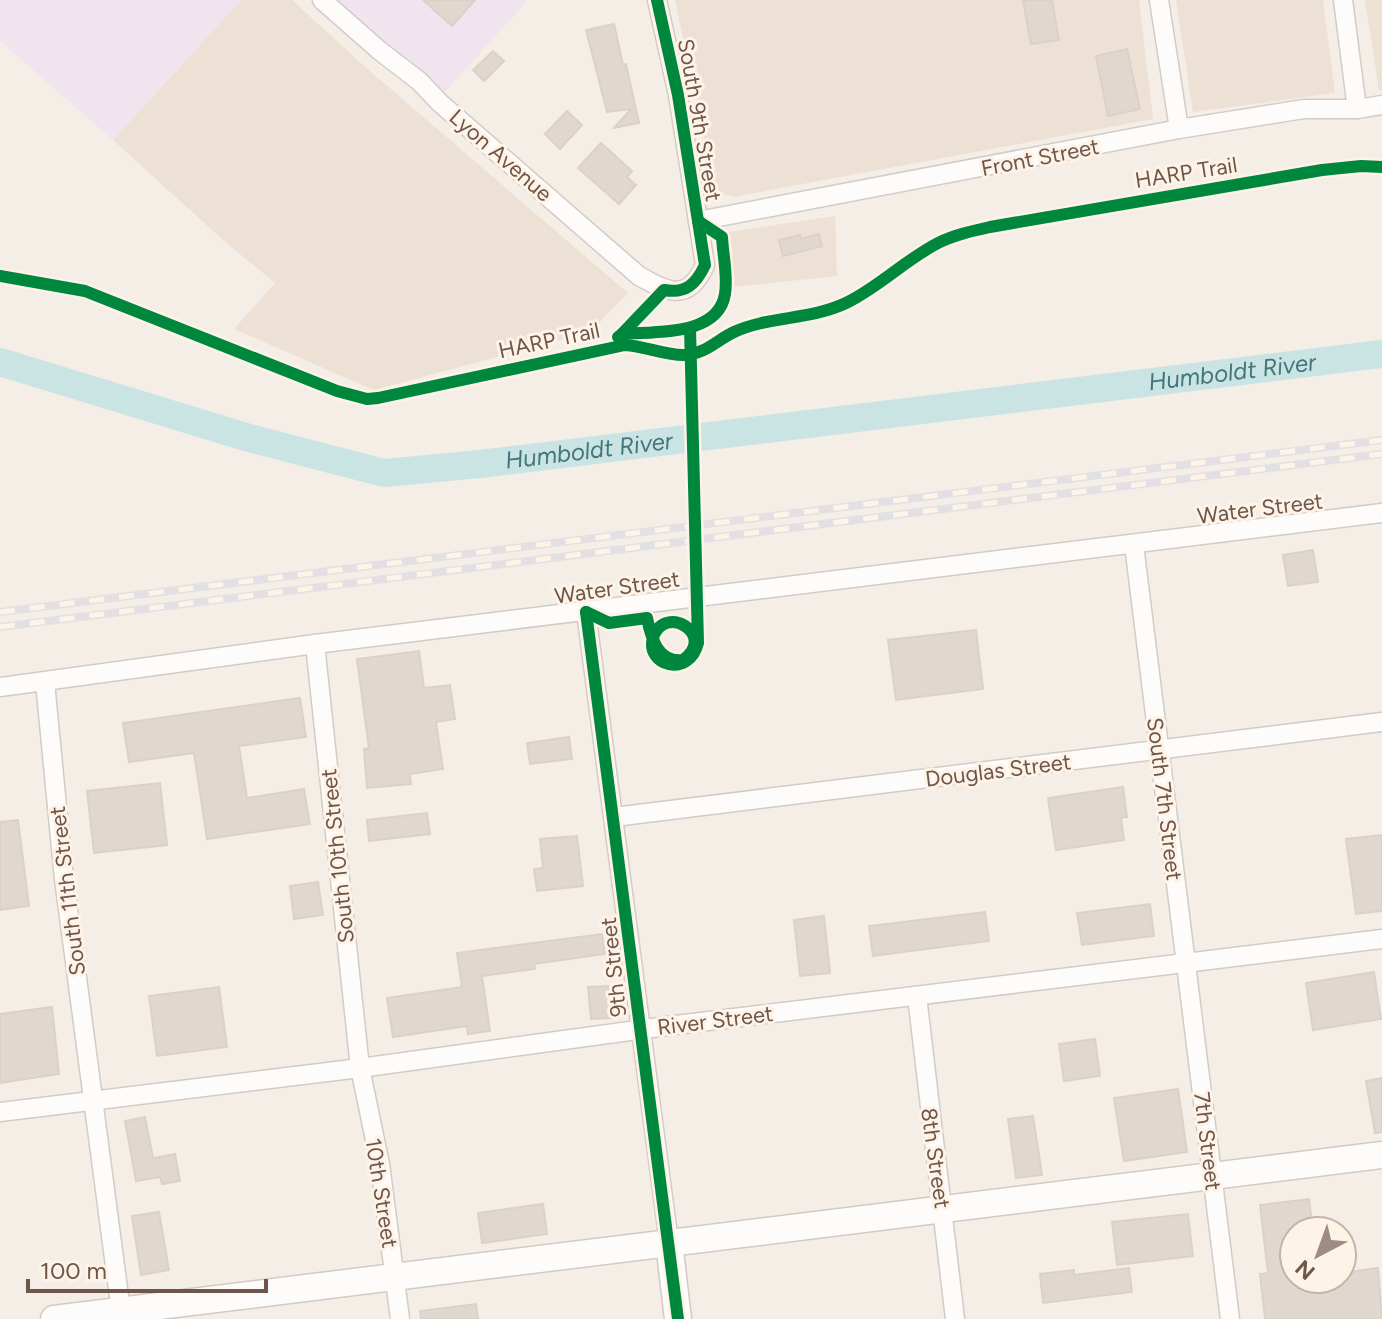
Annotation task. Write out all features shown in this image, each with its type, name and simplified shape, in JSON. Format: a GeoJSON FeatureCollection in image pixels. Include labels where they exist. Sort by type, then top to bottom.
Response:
{"type":"FeatureCollection","features":[{"type":"Feature","properties":{"kind":"street","name":"Lyon Avenue"},"geometry":{"type":"LineString","coordinates":[[322,0],[419,81],[440,103],[639,276],[664,290],[674,292],[689,288]]}},
{"type":"Feature","properties":{"kind":"street","name":"South 9th Street"},"geometry":{"type":"LineString","coordinates":[[657,0],[678,95],[705,265],[697,282],[689,288]]}},
{"type":"Feature","properties":{"kind":"street"},"geometry":{"type":"LineString","coordinates":[[1159,0],[1179,129]]}},
{"type":"Feature","properties":{"kind":"street"},"geometry":{"type":"LineString","coordinates":[[1343,0],[1357,109]]}},
{"type":"Feature","properties":{"kind":"street","name":"Front Street"},"geometry":{"type":"LineString","coordinates":[[698,221],[1179,129],[1304,109],[1357,109],[1382,105]]}},
{"type":"Feature","properties":{"kind":"street","name":"Water Street"},"geometry":{"type":"LineString","coordinates":[[0,687],[751,589],[1382,513]]}},
{"type":"Feature","properties":{"kind":"street","name":"South 7th Street"},"geometry":{"type":"LineString","coordinates":[[1134,545],[1186,963]]}},
{"type":"Feature","properties":{"kind":"street","name":"9th Street"},"geometry":{"type":"LineString","coordinates":[[586,612],[678,1319]]}},
{"type":"Feature","properties":{"kind":"street","name":"South 10th Street"},"geometry":{"type":"LineString","coordinates":[[315,644],[360,1068]]}},
{"type":"Feature","properties":{"kind":"street","name":"South 11th Street"},"geometry":{"type":"LineString","coordinates":[[45,682],[64,879],[122,1315]]}},
{"type":"Feature","properties":{"kind":"street","name":"Douglas Street"},"geometry":{"type":"LineString","coordinates":[[614,817],[1382,722]]}},
{"type":"Feature","properties":{"kind":"street","name":"River Street"},"geometry":{"type":"LineString","coordinates":[[0,1112],[1382,939]]}},
{"type":"Feature","properties":{"kind":"street","name":"7th Street"},"geometry":{"type":"LineString","coordinates":[[1186,963],[1230,1319]]}},
{"type":"Feature","properties":{"kind":"street","name":"8th Street"},"geometry":{"type":"LineString","coordinates":[[917,996],[955,1319]]}},
{"type":"Feature","properties":{"kind":"street","name":"10th Street"},"geometry":{"type":"LineString","coordinates":[[360,1068],[380,1164],[400,1319]]}},
{"type":"Feature","properties":{"kind":"street"},"geometry":{"type":"LineString","coordinates":[[54,1319],[122,1315],[395,1277],[1382,1155]]}},
{"type":"Feature","properties":{"kind":"shaded area"},"geometry":{"type":"Polygon","coordinates":[[[0,0],[241,0],[113,140],[0,41],[0,0]]]}},
{"type":"Feature","properties":{"kind":"shaded area"},"geometry":{"type":"Polygon","coordinates":[[[241,0],[292,0],[372,73],[628,293],[590,332],[374,390],[234,329],[275,283],[113,140],[241,0]]]}},
{"type":"Feature","properties":{"kind":"shaded area"},"geometry":{"type":"Polygon","coordinates":[[[323,0],[528,0],[442,95],[323,0]]]}},
{"type":"Feature","properties":{"kind":"shaded area"},"geometry":{"type":"Polygon","coordinates":[[[675,0],[1139,0],[1153,119],[733,197],[715,190],[675,0]]]}},
{"type":"Feature","properties":{"kind":"shaded area"},"geometry":{"type":"Polygon","coordinates":[[[1176,0],[1323,0],[1335,93],[1193,112],[1176,0]]]}},
{"type":"Feature","properties":{"kind":"shaded area"},"geometry":{"type":"Polygon","coordinates":[[[1365,0],[1382,0],[1382,90],[1379,90],[1365,0]]]}},
{"type":"Feature","properties":{"kind":"shaded area"},"geometry":{"type":"Polygon","coordinates":[[[835,216],[837,276],[734,287],[729,232],[835,216]]]}},
{"type":"Feature","properties":{"kind":"building"},"geometry":{"type":"Polygon","coordinates":[[[423,0],[475,0],[452,26],[423,0]]]}},
{"type":"Feature","properties":{"kind":"building"},"geometry":{"type":"Polygon","coordinates":[[[1023,0],[1052,0],[1059,40],[1031,44],[1023,0]]]}},
{"type":"Feature","properties":{"kind":"building"},"geometry":{"type":"Polygon","coordinates":[[[614,24],[639,123],[614,128],[631,109],[607,112],[586,30],[614,24]]]}},
{"type":"Feature","properties":{"kind":"building"},"geometry":{"type":"Polygon","coordinates":[[[1127,49],[1140,109],[1108,116],[1096,56],[1127,49]]]}},
{"type":"Feature","properties":{"kind":"building"},"geometry":{"type":"Polygon","coordinates":[[[493,51],[504,61],[484,81],[473,70],[493,51]]]}},
{"type":"Feature","properties":{"kind":"building"},"geometry":{"type":"Polygon","coordinates":[[[567,111],[582,125],[560,149],[545,134],[567,111]]]}},
{"type":"Feature","properties":{"kind":"building"},"geometry":{"type":"Polygon","coordinates":[[[601,143],[632,171],[627,177],[636,185],[619,204],[578,168],[601,143]]]}},
{"type":"Feature","properties":{"kind":"building"},"geometry":{"type":"Polygon","coordinates":[[[819,234],[822,246],[783,256],[779,240],[819,234]]]}},
{"type":"Feature","properties":{"kind":"building"},"geometry":{"type":"Polygon","coordinates":[[[1313,550],[1318,582],[1288,586],[1283,555],[1313,550]]]}},
{"type":"Feature","properties":{"kind":"building"},"geometry":{"type":"Polygon","coordinates":[[[976,630],[983,689],[896,700],[888,640],[976,630]]]}},
{"type":"Feature","properties":{"kind":"building"},"geometry":{"type":"Polygon","coordinates":[[[419,651],[424,688],[450,685],[455,719],[436,722],[443,769],[410,774],[411,784],[367,788],[364,749],[369,748],[357,659],[419,651]]]}},
{"type":"Feature","properties":{"kind":"building"},"geometry":{"type":"Polygon","coordinates":[[[300,698],[306,737],[239,746],[247,798],[304,789],[310,824],[207,839],[194,753],[129,762],[123,723],[300,698]]]}},
{"type":"Feature","properties":{"kind":"building"},"geometry":{"type":"Polygon","coordinates":[[[569,737],[572,759],[530,764],[527,743],[569,737]]]}},
{"type":"Feature","properties":{"kind":"building"},"geometry":{"type":"Polygon","coordinates":[[[160,783],[167,845],[94,853],[87,791],[160,783]]]}},
{"type":"Feature","properties":{"kind":"building"},"geometry":{"type":"Polygon","coordinates":[[[1123,787],[1127,817],[1121,818],[1124,840],[1056,850],[1048,798],[1123,787]]]}},
{"type":"Feature","properties":{"kind":"building"},"geometry":{"type":"Polygon","coordinates":[[[427,813],[430,834],[369,841],[367,820],[427,813]]]}},
{"type":"Feature","properties":{"kind":"building"},"geometry":{"type":"Polygon","coordinates":[[[18,820],[29,906],[0,910],[0,822],[18,820]]]}},
{"type":"Feature","properties":{"kind":"building"},"geometry":{"type":"Polygon","coordinates":[[[1382,835],[1382,911],[1356,914],[1346,839],[1382,835]]]}},
{"type":"Feature","properties":{"kind":"building"},"geometry":{"type":"Polygon","coordinates":[[[577,836],[583,886],[537,891],[534,869],[543,868],[540,839],[577,836]]]}},
{"type":"Feature","properties":{"kind":"building"},"geometry":{"type":"Polygon","coordinates":[[[318,882],[323,915],[294,919],[290,886],[318,882]]]}},
{"type":"Feature","properties":{"kind":"building"},"geometry":{"type":"Polygon","coordinates":[[[1150,904],[1154,936],[1082,945],[1077,913],[1150,904]]]}},
{"type":"Feature","properties":{"kind":"building"},"geometry":{"type":"Polygon","coordinates":[[[985,912],[989,941],[873,956],[869,926],[985,912]]]}},
{"type":"Feature","properties":{"kind":"building"},"geometry":{"type":"Polygon","coordinates":[[[824,916],[830,973],[800,976],[794,920],[824,916]]]}},
{"type":"Feature","properties":{"kind":"building"},"geometry":{"type":"Polygon","coordinates":[[[602,934],[605,954],[534,964],[535,969],[482,976],[490,1031],[468,1034],[467,1026],[393,1037],[387,998],[462,987],[457,953],[602,934]]]}},
{"type":"Feature","properties":{"kind":"building"},"geometry":{"type":"Polygon","coordinates":[[[1374,972],[1381,1019],[1313,1030],[1306,983],[1374,972]]]}},
{"type":"Feature","properties":{"kind":"building"},"geometry":{"type":"Polygon","coordinates":[[[608,986],[611,1018],[591,1019],[588,987],[608,986]]]}},
{"type":"Feature","properties":{"kind":"building"},"geometry":{"type":"Polygon","coordinates":[[[219,987],[227,1047],[157,1056],[149,996],[219,987]]]}},
{"type":"Feature","properties":{"kind":"building"},"geometry":{"type":"Polygon","coordinates":[[[52,1007],[59,1074],[0,1083],[0,1014],[52,1007]]]}},
{"type":"Feature","properties":{"kind":"building"},"geometry":{"type":"Polygon","coordinates":[[[1095,1039],[1100,1076],[1064,1081],[1059,1044],[1095,1039]]]}},
{"type":"Feature","properties":{"kind":"building"},"geometry":{"type":"Polygon","coordinates":[[[1382,1078],[1382,1132],[1375,1133],[1366,1081],[1382,1078]]]}},
{"type":"Feature","properties":{"kind":"building"},"geometry":{"type":"Polygon","coordinates":[[[1178,1089],[1187,1152],[1124,1161],[1114,1098],[1178,1089]]]}},
{"type":"Feature","properties":{"kind":"building"},"geometry":{"type":"Polygon","coordinates":[[[1033,1116],[1042,1175],[1016,1178],[1008,1119],[1033,1116]]]}},
{"type":"Feature","properties":{"kind":"building"},"geometry":{"type":"Polygon","coordinates":[[[145,1117],[153,1158],[175,1154],[180,1181],[162,1184],[160,1177],[136,1181],[125,1121],[145,1117]]]}},
{"type":"Feature","properties":{"kind":"building"},"geometry":{"type":"Polygon","coordinates":[[[1309,1199],[1311,1215],[1278,1215],[1278,1295],[1358,1295],[1358,1271],[1378,1268],[1382,1319],[1265,1319],[1260,1274],[1268,1273],[1260,1205],[1309,1199]]]}},
{"type":"Feature","properties":{"kind":"building"},"geometry":{"type":"Polygon","coordinates":[[[543,1204],[547,1234],[482,1243],[478,1213],[543,1204]]]}},
{"type":"Feature","properties":{"kind":"building"},"geometry":{"type":"Polygon","coordinates":[[[159,1212],[169,1270],[141,1275],[132,1216],[159,1212]]]}},
{"type":"Feature","properties":{"kind":"building"},"geometry":{"type":"Polygon","coordinates":[[[1188,1214],[1193,1256],[1117,1265],[1112,1222],[1188,1214]]]}},
{"type":"Feature","properties":{"kind":"building"},"geometry":{"type":"Polygon","coordinates":[[[1129,1268],[1132,1292],[1043,1303],[1040,1274],[1074,1270],[1074,1275],[1129,1268]]]}},
{"type":"Feature","properties":{"kind":"building"},"geometry":{"type":"Polygon","coordinates":[[[476,1304],[478,1319],[421,1319],[420,1311],[476,1304]]]}},
{"type":"Feature","properties":{"kind":"waterway","name":"Humboldt River"},"geometry":{"type":"LineString","coordinates":[[0,362],[249,438],[384,473],[480,464],[1382,354]]}},
{"type":"Feature","properties":{"kind":"railway"},"geometry":{"type":"LineString","coordinates":[[0,612],[1382,440]]}},
{"type":"Feature","properties":{"kind":"railway"},"geometry":{"type":"LineString","coordinates":[[0,627],[1382,454]]}},
{"type":"Feature","properties":{"kind":"cycle path"},"geometry":{"type":"LineString","coordinates":[[622,334],[664,290],[689,286],[705,265],[678,95],[657,0]]}},
{"type":"Feature","properties":{"kind":"cycle path","name":"HARP Trail"},"geometry":{"type":"LineString","coordinates":[[0,276],[85,291],[337,391],[367,399],[625,345],[671,354],[692,354],[747,327],[846,303],[914,257],[957,235],[1322,170],[1382,167]]}},
{"type":"Feature","properties":{"kind":"cycle path"},"geometry":{"type":"LineString","coordinates":[[618,337],[698,325],[720,308],[726,287],[722,237],[698,221]]}},
{"type":"Feature","properties":{"kind":"cycle path"},"geometry":{"type":"LineString","coordinates":[[586,612],[609,623],[647,618],[651,633],[654,641],[657,648],[667,658],[674,660],[683,660],[695,641],[685,626],[667,623],[659,628],[653,638],[652,647],[655,655],[669,664],[686,661],[698,643],[690,328]]}},
{"type":"Feature","properties":{"kind":"cycle path"},"geometry":{"type":"LineString","coordinates":[[586,612],[678,1319]]}}]}
